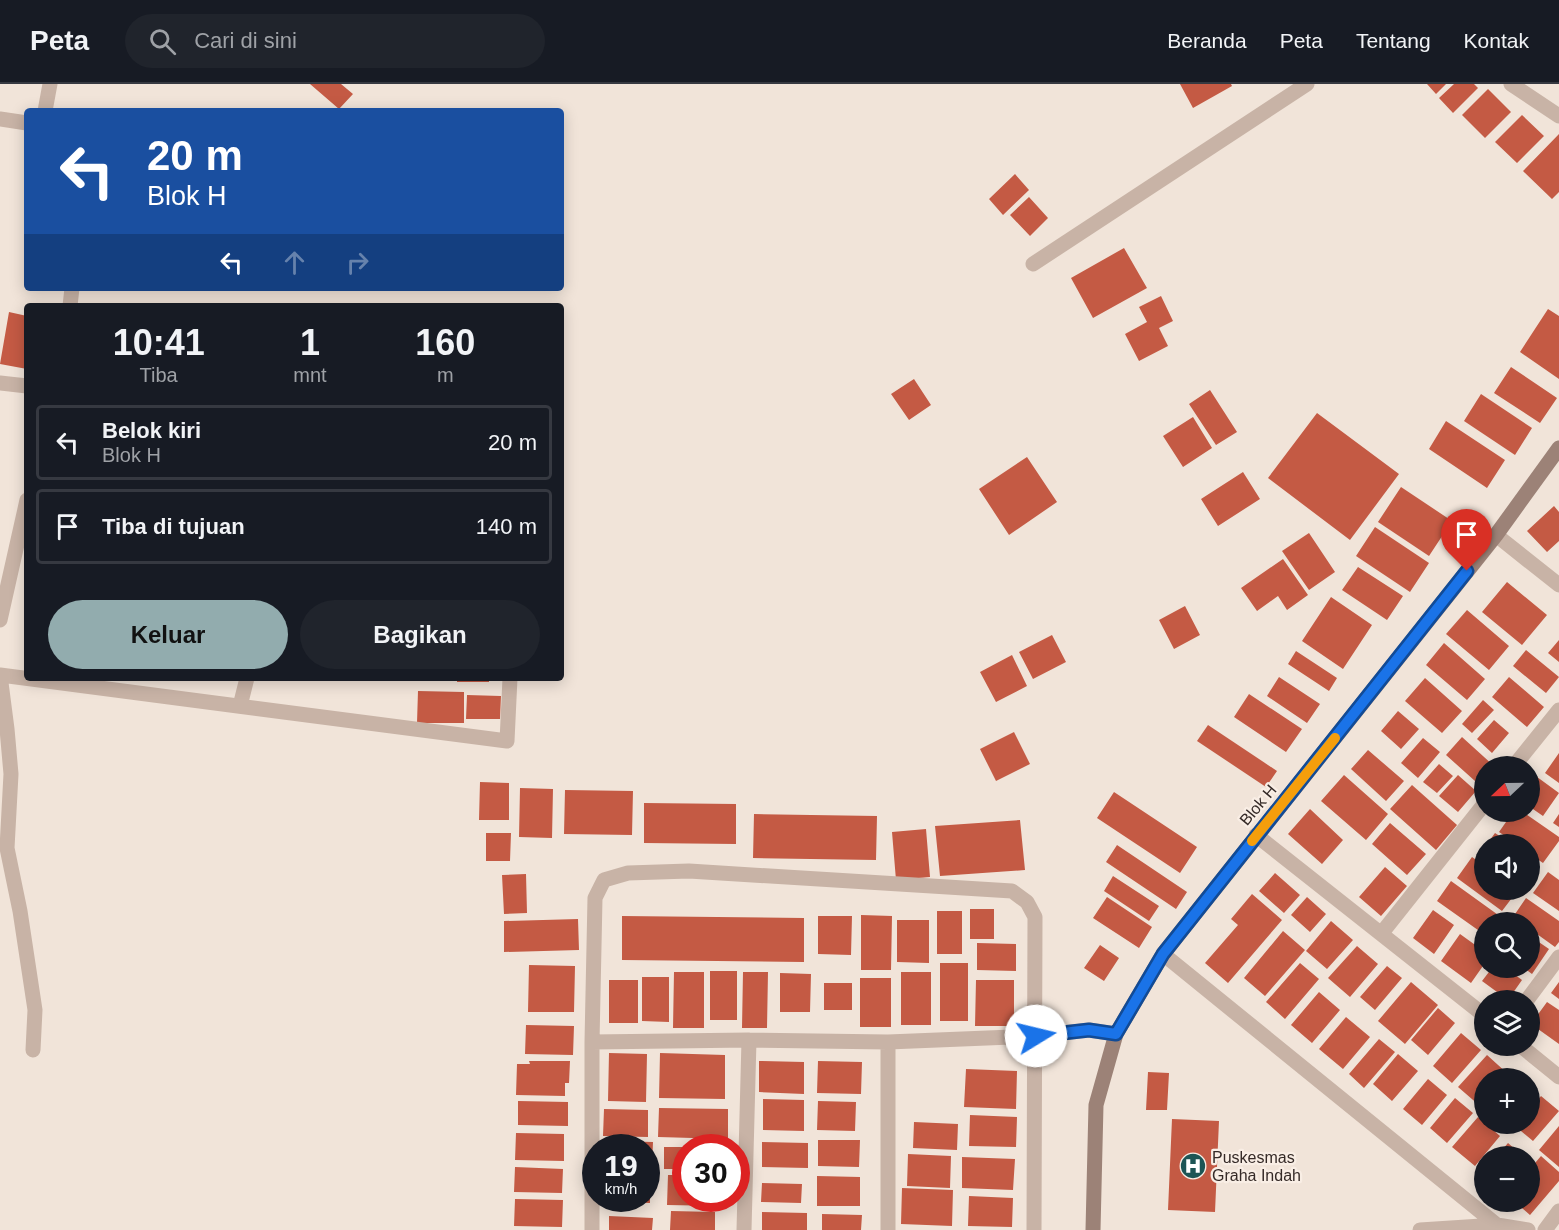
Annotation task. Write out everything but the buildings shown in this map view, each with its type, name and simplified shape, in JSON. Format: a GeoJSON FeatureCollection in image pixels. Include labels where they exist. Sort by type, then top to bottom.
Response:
{"type":"FeatureCollection","features":[{"type":"Feature","properties":{"kind":"street"},"geometry":{"type":"LineString","coordinates":[[46,108],[50,84]]}},
{"type":"Feature","properties":{"kind":"street"},"geometry":{"type":"LineString","coordinates":[[1033,264],[1307,84]]}},
{"type":"Feature","properties":{"kind":"street"},"geometry":{"type":"LineString","coordinates":[[1511,84],[1559,116]]}},
{"type":"Feature","properties":{"kind":"street"},"geometry":{"type":"LineString","coordinates":[[0,119],[24,123]]}},
{"type":"Feature","properties":{"kind":"street"},"geometry":{"type":"LineString","coordinates":[[0,384],[24,386]]}},
{"type":"Feature","properties":{"kind":"street","name":"Blok H"},"geometry":{"type":"LineString","coordinates":[[1092,1230],[1096,1105],[1116,1034],[1163,954],[1496,535],[1559,448]]}},
{"type":"Feature","properties":{"kind":"street"},"geometry":{"type":"LineString","coordinates":[[0,620],[24,513]]}},
{"type":"Feature","properties":{"kind":"street"},"geometry":{"type":"LineString","coordinates":[[1496,535],[1559,585]]}},
{"type":"Feature","properties":{"kind":"street"},"geometry":{"type":"LineString","coordinates":[[24,678],[0,675],[10,774],[8,848],[35,1010],[33,1050]]}},
{"type":"Feature","properties":{"kind":"street"},"geometry":{"type":"LineString","coordinates":[[46,681],[507,741],[510,681]]}},
{"type":"Feature","properties":{"kind":"street"},"geometry":{"type":"LineString","coordinates":[[240,706],[246,681]]}},
{"type":"Feature","properties":{"kind":"street"},"geometry":{"type":"LineString","coordinates":[[1522,756],[1559,710]]}},
{"type":"Feature","properties":{"kind":"street"},"geometry":{"type":"LineString","coordinates":[[1381,934],[1474,817]]}},
{"type":"Feature","properties":{"kind":"street"},"geometry":{"type":"LineString","coordinates":[[1256,835],[1474,1007]]}},
{"type":"Feature","properties":{"kind":"street"},"geometry":{"type":"LineString","coordinates":[[592,1230],[595,898],[604,880],[628,873],[689,871],[1012,891],[1027,902],[1035,917],[1034,1230]]}},
{"type":"Feature","properties":{"kind":"street"},"geometry":{"type":"LineString","coordinates":[[1163,954],[1497,1226]]}},
{"type":"Feature","properties":{"kind":"street"},"geometry":{"type":"LineString","coordinates":[[1534,990],[1559,957]]}},
{"type":"Feature","properties":{"kind":"street"},"geometry":{"type":"LineString","coordinates":[[592,1042],[749,1040],[888,1042],[1036,1036],[1089,1030],[1116,1034]]}},
{"type":"Feature","properties":{"kind":"street"},"geometry":{"type":"LineString","coordinates":[[744,1230],[749,1040]]}},
{"type":"Feature","properties":{"kind":"street"},"geometry":{"type":"LineString","coordinates":[[888,1042],[888,1230]]}},
{"type":"Feature","properties":{"kind":"street"},"geometry":{"type":"LineString","coordinates":[[1533,1056],[1559,1077]]}},
{"type":"Feature","properties":{"kind":"street"},"geometry":{"type":"LineString","coordinates":[[1545,1230],[1559,1211]]}},
{"type":"Feature","properties":{"kind":"street"},"geometry":{"type":"LineString","coordinates":[[1420,1230],[1497,1226],[1528,1230]]}},
{"type":"Feature","properties":{"kind":"slow traffic"},"geometry":{"type":"LineString","coordinates":[[1252,841],[1335,738]]}},
{"type":"Feature","properties":{"kind":"place","name":"Puskesmas Graha Indah"},"geometry":{"type":"Point","coordinates":[1193,1166]}},
{"type":"Feature","properties":{"kind":"route"},"geometry":{"type":"LineString","coordinates":[[1036,1036],[1089,1030],[1116,1034],[1163,954],[1467,571]]}}]}
